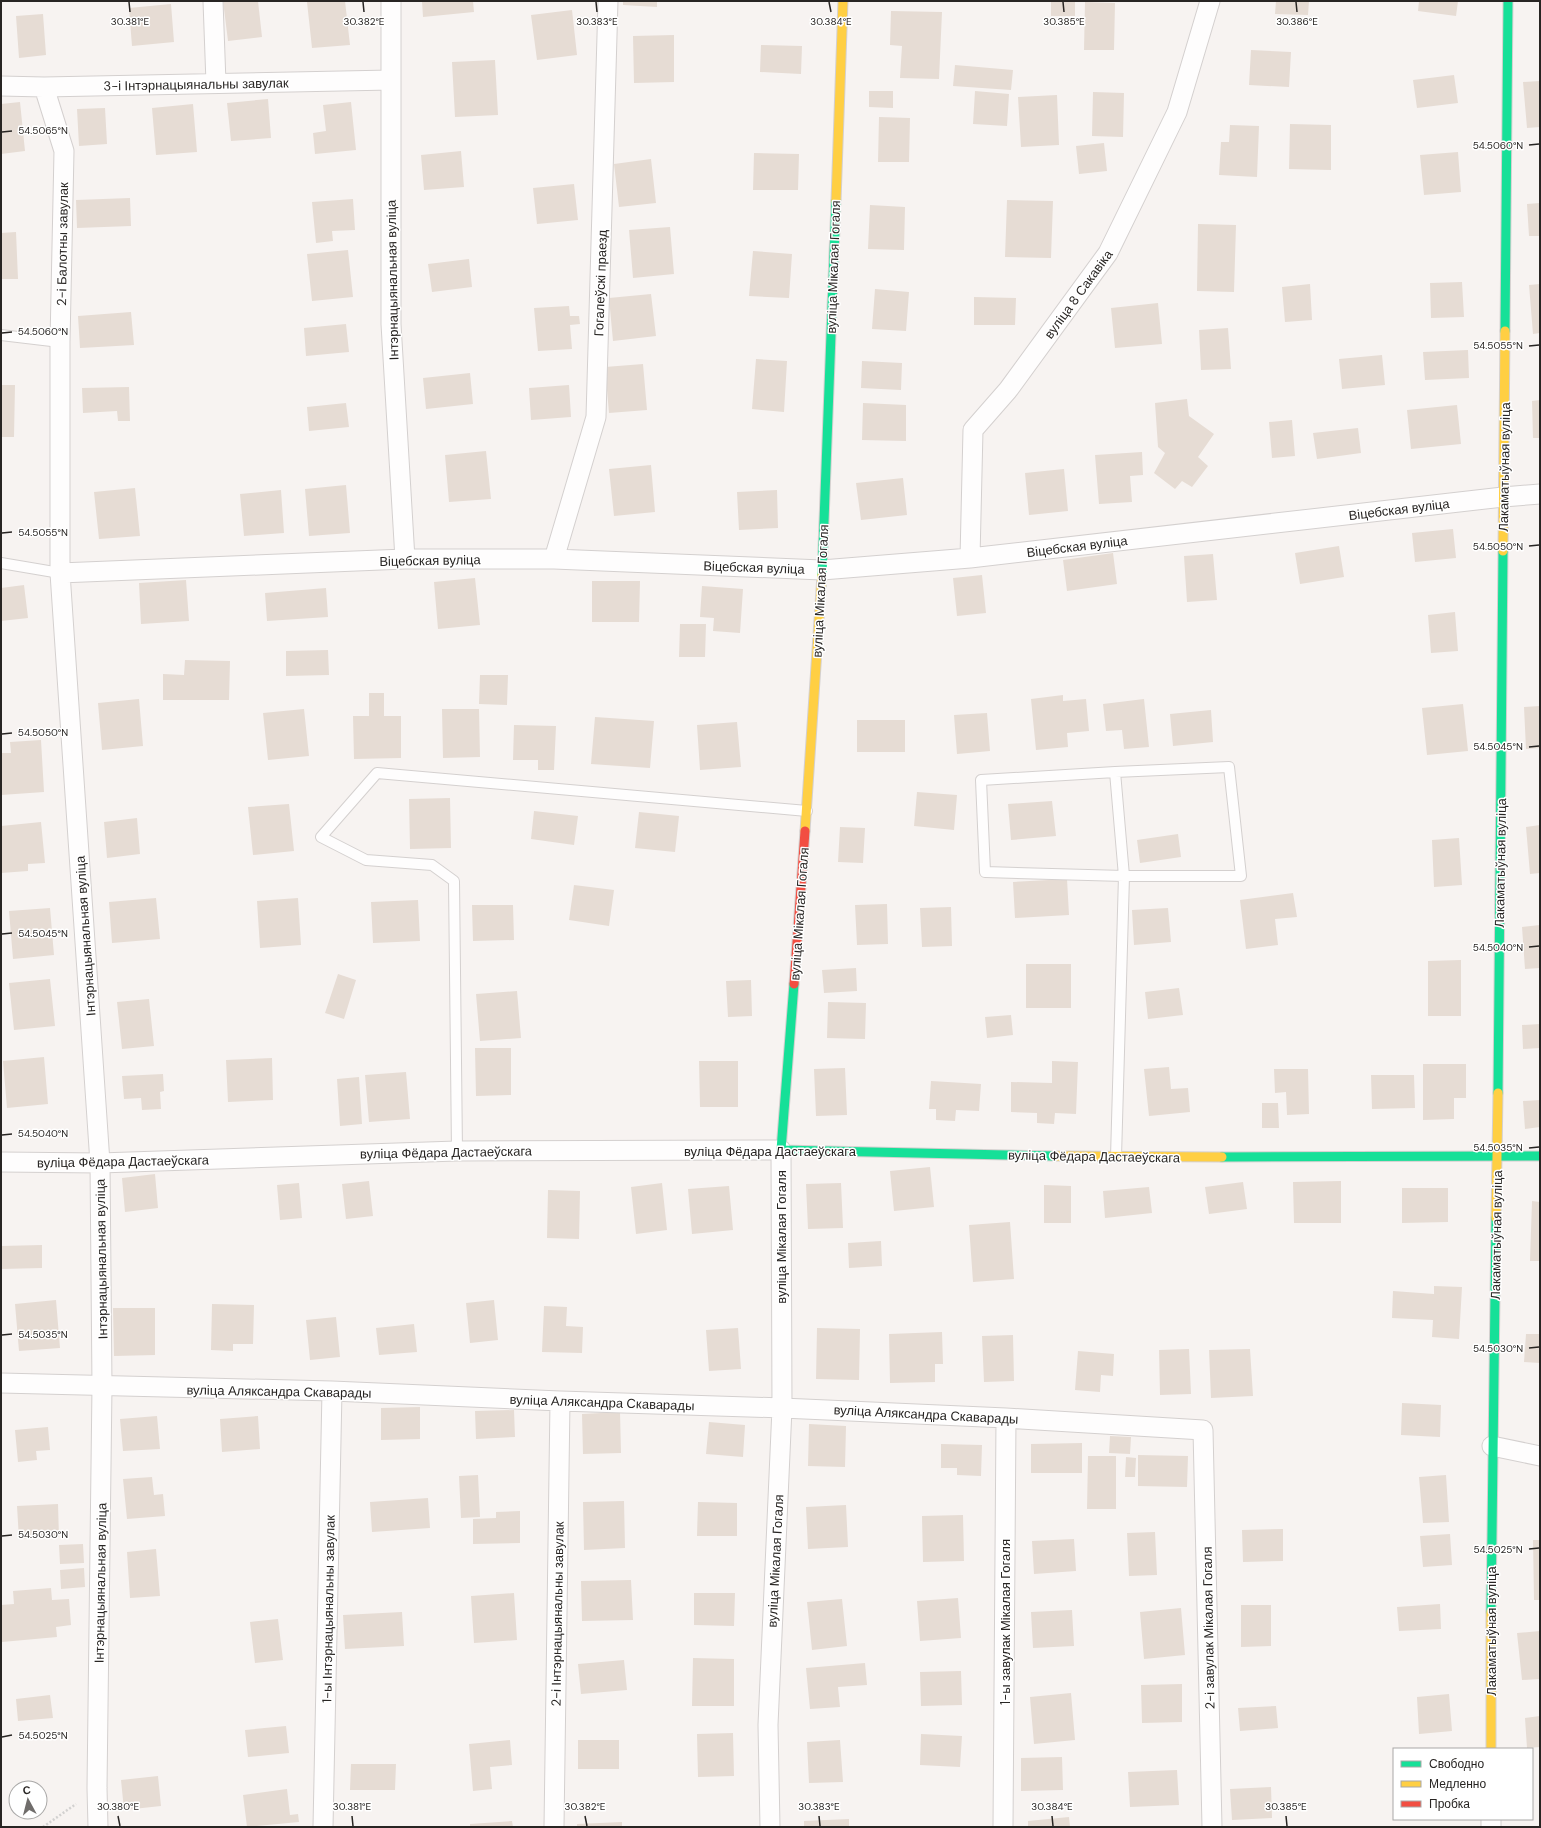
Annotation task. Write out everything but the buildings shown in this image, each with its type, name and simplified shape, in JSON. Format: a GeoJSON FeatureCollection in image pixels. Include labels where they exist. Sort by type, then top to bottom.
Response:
{"type":"FeatureCollection","features":[{"type":"Feature","properties":{"kind":"street"},"geometry":{"type":"LineString","coordinates":[[213,1],[216,83]]}},
{"type":"Feature","properties":{"kind":"street","name":"Інтэрнацыянальная вуліца"},"geometry":{"type":"LineString","coordinates":[[391,1],[391,324],[405,559]]}},
{"type":"Feature","properties":{"kind":"street","name":"Гогалеўскі праезд"},"geometry":{"type":"LineString","coordinates":[[554,558],[596,417],[608,1]]}},
{"type":"Feature","properties":{"kind":"street","name":"вуліца Мікалая Гогаля"},"geometry":{"type":"LineString","coordinates":[[770,1827],[768,1725],[782,1408],[781,1150],[807,811],[822,570],[843,1]]}},
{"type":"Feature","properties":{"kind":"street","name":"вуліца 8 Сакавіка"},"geometry":{"type":"LineString","coordinates":[[970,558],[973,430],[1008,390],[1108,253],[1177,112],[1210,1]]}},
{"type":"Feature","properties":{"kind":"street","name":"Лакаматыўная вуліца"},"geometry":{"type":"LineString","coordinates":[[1491,1748],[1492,1446],[1497,1155],[1508,1]]}},
{"type":"Feature","properties":{"kind":"street","name":"3-і Інтэрнацыянальны завулак"},"geometry":{"type":"LineString","coordinates":[[1,86],[44,87],[391,80]]}},
{"type":"Feature","properties":{"kind":"street","name":"2-і Балотны завулак"},"geometry":{"type":"LineString","coordinates":[[44,87],[64,152],[60,342],[60,573]]}},
{"type":"Feature","properties":{"kind":"street","name":"Віцебская вуліца"},"geometry":{"type":"LineString","coordinates":[[60,573],[405,559],[554,558],[822,570],[970,558],[1503,496],[1540,494]]}},
{"type":"Feature","properties":{"kind":"street","name":"Інтэрнацыянальная вуліца"},"geometry":{"type":"LineString","coordinates":[[60,573],[100,1163],[102,1386],[97,1788],[98,1827]]}},
{"type":"Feature","properties":{"kind":"street","name":"вуліца Фёдара Дастаеўскага"},"geometry":{"type":"LineString","coordinates":[[1,1162],[100,1163],[457,1151],[781,1150],[1116,1157],[1540,1156]]}},
{"type":"Feature","properties":{"kind":"street","name":"вуліца Аляксандра Скаварады"},"geometry":{"type":"LineString","coordinates":[[1,1383],[332,1391],[560,1401],[782,1408],[1006,1418],[1203,1430]]}},
{"type":"Feature","properties":{"kind":"street","name":"1-ы Інтэрнацыянальны завулак"},"geometry":{"type":"LineString","coordinates":[[323,1827],[332,1391]]}},
{"type":"Feature","properties":{"kind":"street","name":"2-і Інтэрнацыянальны завулак"},"geometry":{"type":"LineString","coordinates":[[554,1827],[560,1401]]}},
{"type":"Feature","properties":{"kind":"street","name":"1-ы завулак Мікалая Гогаля"},"geometry":{"type":"LineString","coordinates":[[1003,1827],[1006,1418]]}},
{"type":"Feature","properties":{"kind":"street","name":"2-і завулак Мікалая Гогаля"},"geometry":{"type":"LineString","coordinates":[[1203,1430],[1212,1827]]}},
{"type":"Feature","properties":{"kind":"street"},"geometry":{"type":"LineString","coordinates":[[1492,1446],[1540,1456]]}},
{"type":"Feature","properties":{"kind":"lane"},"geometry":{"type":"LineString","coordinates":[[1,335],[60,342]]}},
{"type":"Feature","properties":{"kind":"lane"},"geometry":{"type":"LineString","coordinates":[[1,563],[60,573]]}},
{"type":"Feature","properties":{"kind":"lane"},"geometry":{"type":"LineString","coordinates":[[1229,767],[1241,876],[1124,876],[984,872],[981,780],[1229,767]]}},
{"type":"Feature","properties":{"kind":"lane"},"geometry":{"type":"LineString","coordinates":[[1115,772],[1124,876],[1116,1157]]}},
{"type":"Feature","properties":{"kind":"lane"},"geometry":{"type":"LineString","coordinates":[[457,1151],[454,880],[432,865],[366,860],[321,837],[376,773],[807,811]]}},
{"type":"Feature","properties":{"kind":"path"},"geometry":{"type":"LineString","coordinates":[[43,1827],[97,1788]]}},
{"type":"Feature","properties":{"kind":"traffic: fast"},"geometry":{"type":"LineString","coordinates":[[1505,331],[1508,1]]}},
{"type":"Feature","properties":{"kind":"traffic: fast"},"geometry":{"type":"LineString","coordinates":[[822,575],[836,201]]}},
{"type":"Feature","properties":{"kind":"traffic: fast"},"geometry":{"type":"LineString","coordinates":[[1498,1093],[1503,551]]}},
{"type":"Feature","properties":{"kind":"traffic: fast"},"geometry":{"type":"LineString","coordinates":[[794,984],[781,1150],[1055,1156]]}},
{"type":"Feature","properties":{"kind":"traffic: fast"},"geometry":{"type":"LineString","coordinates":[[1222,1157],[1540,1156]]}},
{"type":"Feature","properties":{"kind":"traffic: fast"},"geometry":{"type":"LineString","coordinates":[[1491,1612],[1496,1218]]}},
{"type":"Feature","properties":{"kind":"traffic: slow"},"geometry":{"type":"LineString","coordinates":[[836,201],[843,1]]}},
{"type":"Feature","properties":{"kind":"traffic: slow"},"geometry":{"type":"LineString","coordinates":[[1503,551],[1505,331]]}},
{"type":"Feature","properties":{"kind":"traffic: slow"},"geometry":{"type":"LineString","coordinates":[[805,831],[822,575]]}},
{"type":"Feature","properties":{"kind":"traffic: slow"},"geometry":{"type":"LineString","coordinates":[[1496,1218],[1498,1093]]}},
{"type":"Feature","properties":{"kind":"traffic: slow"},"geometry":{"type":"LineString","coordinates":[[1055,1156],[1222,1157]]}},
{"type":"Feature","properties":{"kind":"traffic: slow"},"geometry":{"type":"LineString","coordinates":[[1491,1612],[1491,1748]]}},
{"type":"Feature","properties":{"kind":"traffic: jam"},"geometry":{"type":"LineString","coordinates":[[794,984],[805,831]]}}]}
